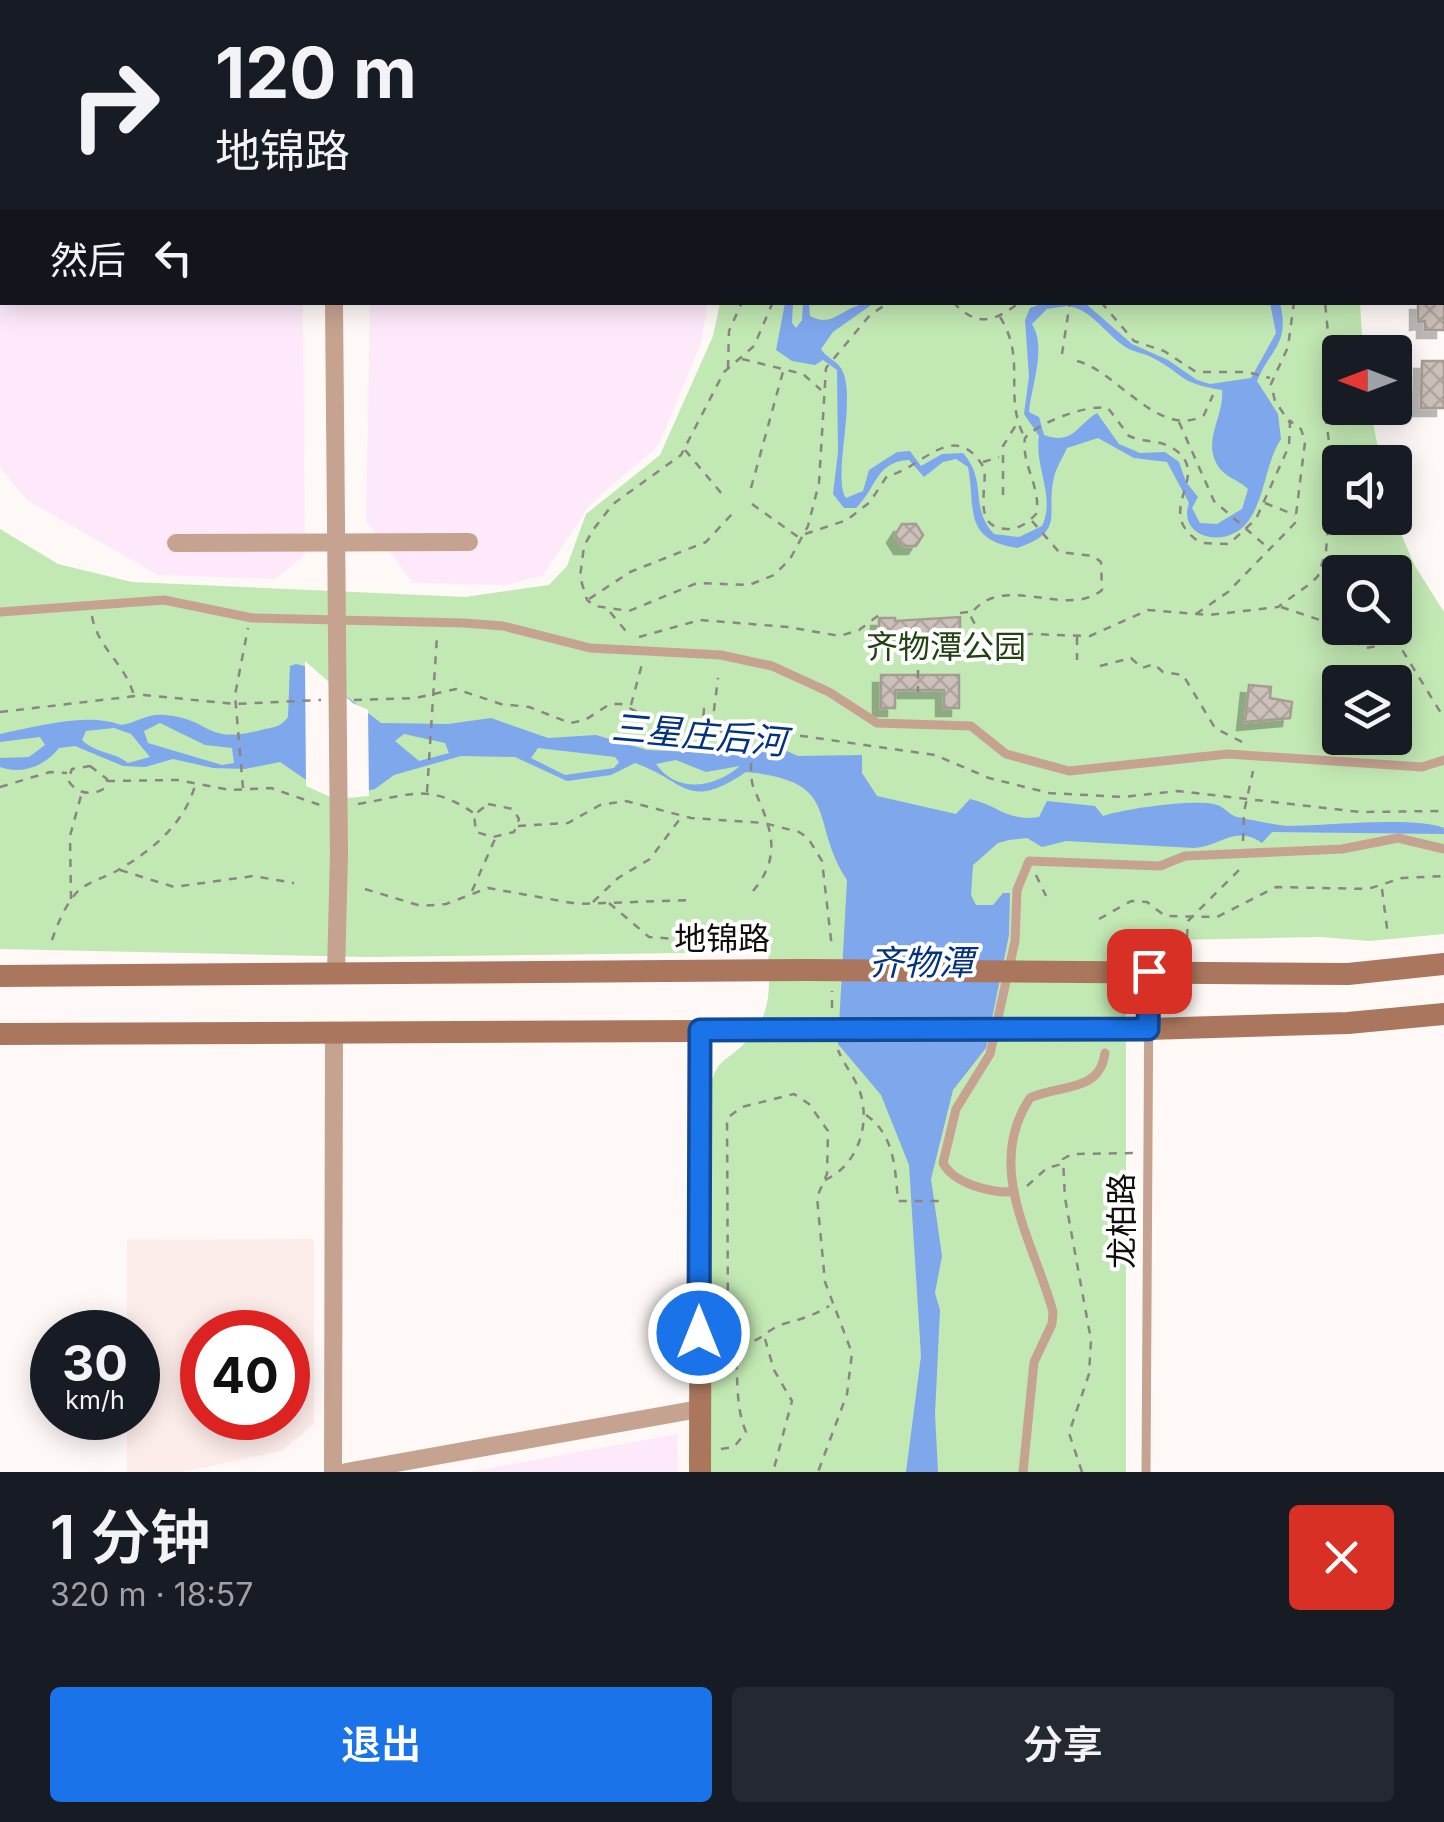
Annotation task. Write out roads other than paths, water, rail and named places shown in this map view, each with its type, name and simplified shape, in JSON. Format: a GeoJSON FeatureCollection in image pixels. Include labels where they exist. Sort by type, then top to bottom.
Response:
{"type":"FeatureCollection","features":[{"type":"Feature","properties":{"kind":"street"},"geometry":{"type":"LineString","coordinates":[[334,305],[336,973]]}},
{"type":"Feature","properties":{"kind":"street"},"geometry":{"type":"LineString","coordinates":[[176,543],[469,542]]}},
{"type":"Feature","properties":{"kind":"street","name":"地锦路"},"geometry":{"type":"LineString","coordinates":[[0,976],[806,970],[1348,974],[1444,964]]}},
{"type":"Feature","properties":{"kind":"street"},"geometry":{"type":"LineString","coordinates":[[0,1034],[1148,1029],[1348,1024],[1444,1014]]}},
{"type":"Feature","properties":{"kind":"street"},"geometry":{"type":"LineString","coordinates":[[700,1030],[700,1472]]}},
{"type":"Feature","properties":{"kind":"street"},"geometry":{"type":"LineString","coordinates":[[333,1472],[334,1032]]}},
{"type":"Feature","properties":{"kind":"street"},"geometry":{"type":"LineString","coordinates":[[346,1472],[699,1409]]}},
{"type":"Feature","properties":{"kind":"lane"},"geometry":{"type":"LineString","coordinates":[[0,612],[164,600],[252,618],[503,626],[590,648],[710,654],[772,666],[829,692],[877,723],[971,726],[1006,754],[1068,771],[1228,754],[1422,767],[1444,760]]}},
{"type":"Feature","properties":{"kind":"lane"},"geometry":{"type":"LineString","coordinates":[[1014,1192],[980,1188],[949,1172],[943,1163],[956,1109],[990,1054],[1015,940],[1017,890],[1028,863],[1044,859],[1160,866],[1181,856],[1342,849],[1406,838],[1444,849]]}},
{"type":"Feature","properties":{"kind":"lane","name":"龙柏路"},"geometry":{"type":"LineString","coordinates":[[1146,1472],[1149,971]]}},
{"type":"Feature","properties":{"kind":"lane"},"geometry":{"type":"LineString","coordinates":[[1024,1472],[1034,1362],[1052,1324],[1053,1312],[1024,1237],[1014,1192],[1012,1149],[1025,1106],[1040,1093],[1092,1082],[1103,1068],[1105,1054]]}},
{"type":"Feature","properties":{"kind":"water"},"geometry":{"type":"Polygon","coordinates":[[[785,305],[793,305],[792,323],[796,328],[802,320],[803,305],[809,305],[810,316],[826,320],[861,305],[871,305],[833,332],[821,349],[841,368],[846,385],[841,474],[846,498],[863,491],[869,470],[897,452],[910,451],[921,466],[942,454],[963,453],[975,474],[982,514],[994,534],[1019,537],[1042,526],[1046,515],[1039,436],[1024,414],[1029,376],[1025,320],[1030,308],[1038,305],[1087,305],[1132,344],[1210,384],[1251,378],[1276,333],[1270,305],[1280,305],[1281,337],[1257,381],[1278,414],[1281,439],[1252,516],[1236,532],[1215,537],[1205,536],[1190,524],[1189,503],[1167,462],[1134,458],[1098,438],[1067,448],[1054,477],[1048,528],[1033,542],[1017,548],[999,544],[979,529],[968,467],[956,459],[943,462],[924,477],[909,460],[890,465],[856,508],[844,508],[833,494],[838,452],[837,370],[823,360],[815,365],[792,361],[776,350],[785,305]],[[1067,306],[1047,309],[1032,324],[1038,356],[1029,412],[1039,417],[1044,435],[1069,436],[1097,413],[1119,444],[1140,453],[1165,452],[1179,462],[1186,482],[1198,497],[1192,508],[1200,523],[1217,524],[1242,509],[1248,489],[1221,470],[1212,450],[1222,390],[1190,382],[1153,358],[1127,348],[1090,316],[1067,306]]]}},
{"type":"Feature","properties":{"kind":"water","name":"齐物潭"},"geometry":{"type":"Polygon","coordinates":[[[290,666],[308,667],[381,723],[448,724],[491,718],[548,738],[596,735],[647,750],[732,754],[769,743],[798,756],[862,755],[862,773],[877,796],[956,814],[970,799],[1028,818],[1039,817],[1047,801],[1095,806],[1103,816],[1160,805],[1208,803],[1237,817],[1285,826],[1412,823],[1444,828],[1444,834],[1272,832],[1262,843],[1236,836],[1194,848],[1066,841],[1042,847],[1027,838],[998,843],[973,865],[971,895],[976,905],[993,905],[1003,893],[1010,893],[1009,935],[986,1048],[953,1090],[931,1179],[942,1256],[935,1293],[940,1310],[935,1414],[938,1472],[906,1472],[921,1356],[909,1165],[881,1095],[838,1044],[847,880],[810,794],[777,777],[746,772],[711,790],[698,791],[635,763],[611,775],[567,781],[515,757],[461,756],[394,775],[375,789],[358,793],[318,788],[280,762],[245,769],[213,768],[173,759],[145,767],[123,766],[75,746],[59,748],[32,767],[0,767],[0,758],[29,757],[45,745],[40,737],[0,742],[0,734],[61,722],[92,720],[121,725],[159,715],[181,717],[228,735],[276,726],[288,717],[290,666]],[[160,723],[144,731],[148,743],[222,765],[234,763],[232,748],[205,745],[160,723]],[[114,728],[86,731],[82,740],[87,745],[128,763],[150,757],[131,734],[114,728]],[[404,734],[395,741],[419,761],[449,753],[445,743],[404,734]],[[538,748],[531,758],[565,775],[614,768],[619,762],[615,757],[538,748]],[[676,760],[656,764],[665,774],[685,784],[708,783],[740,766],[706,772],[676,760]]]}},
{"type":"Feature","properties":{"kind":"park label","name":"齐物潭公园"},"geometry":{"type":"Point","coordinates":[946,646]}},
{"type":"Feature","properties":{"kind":"water label","name":"三星庄后河"},"geometry":{"type":"Point","coordinates":[699,734]}}]}
